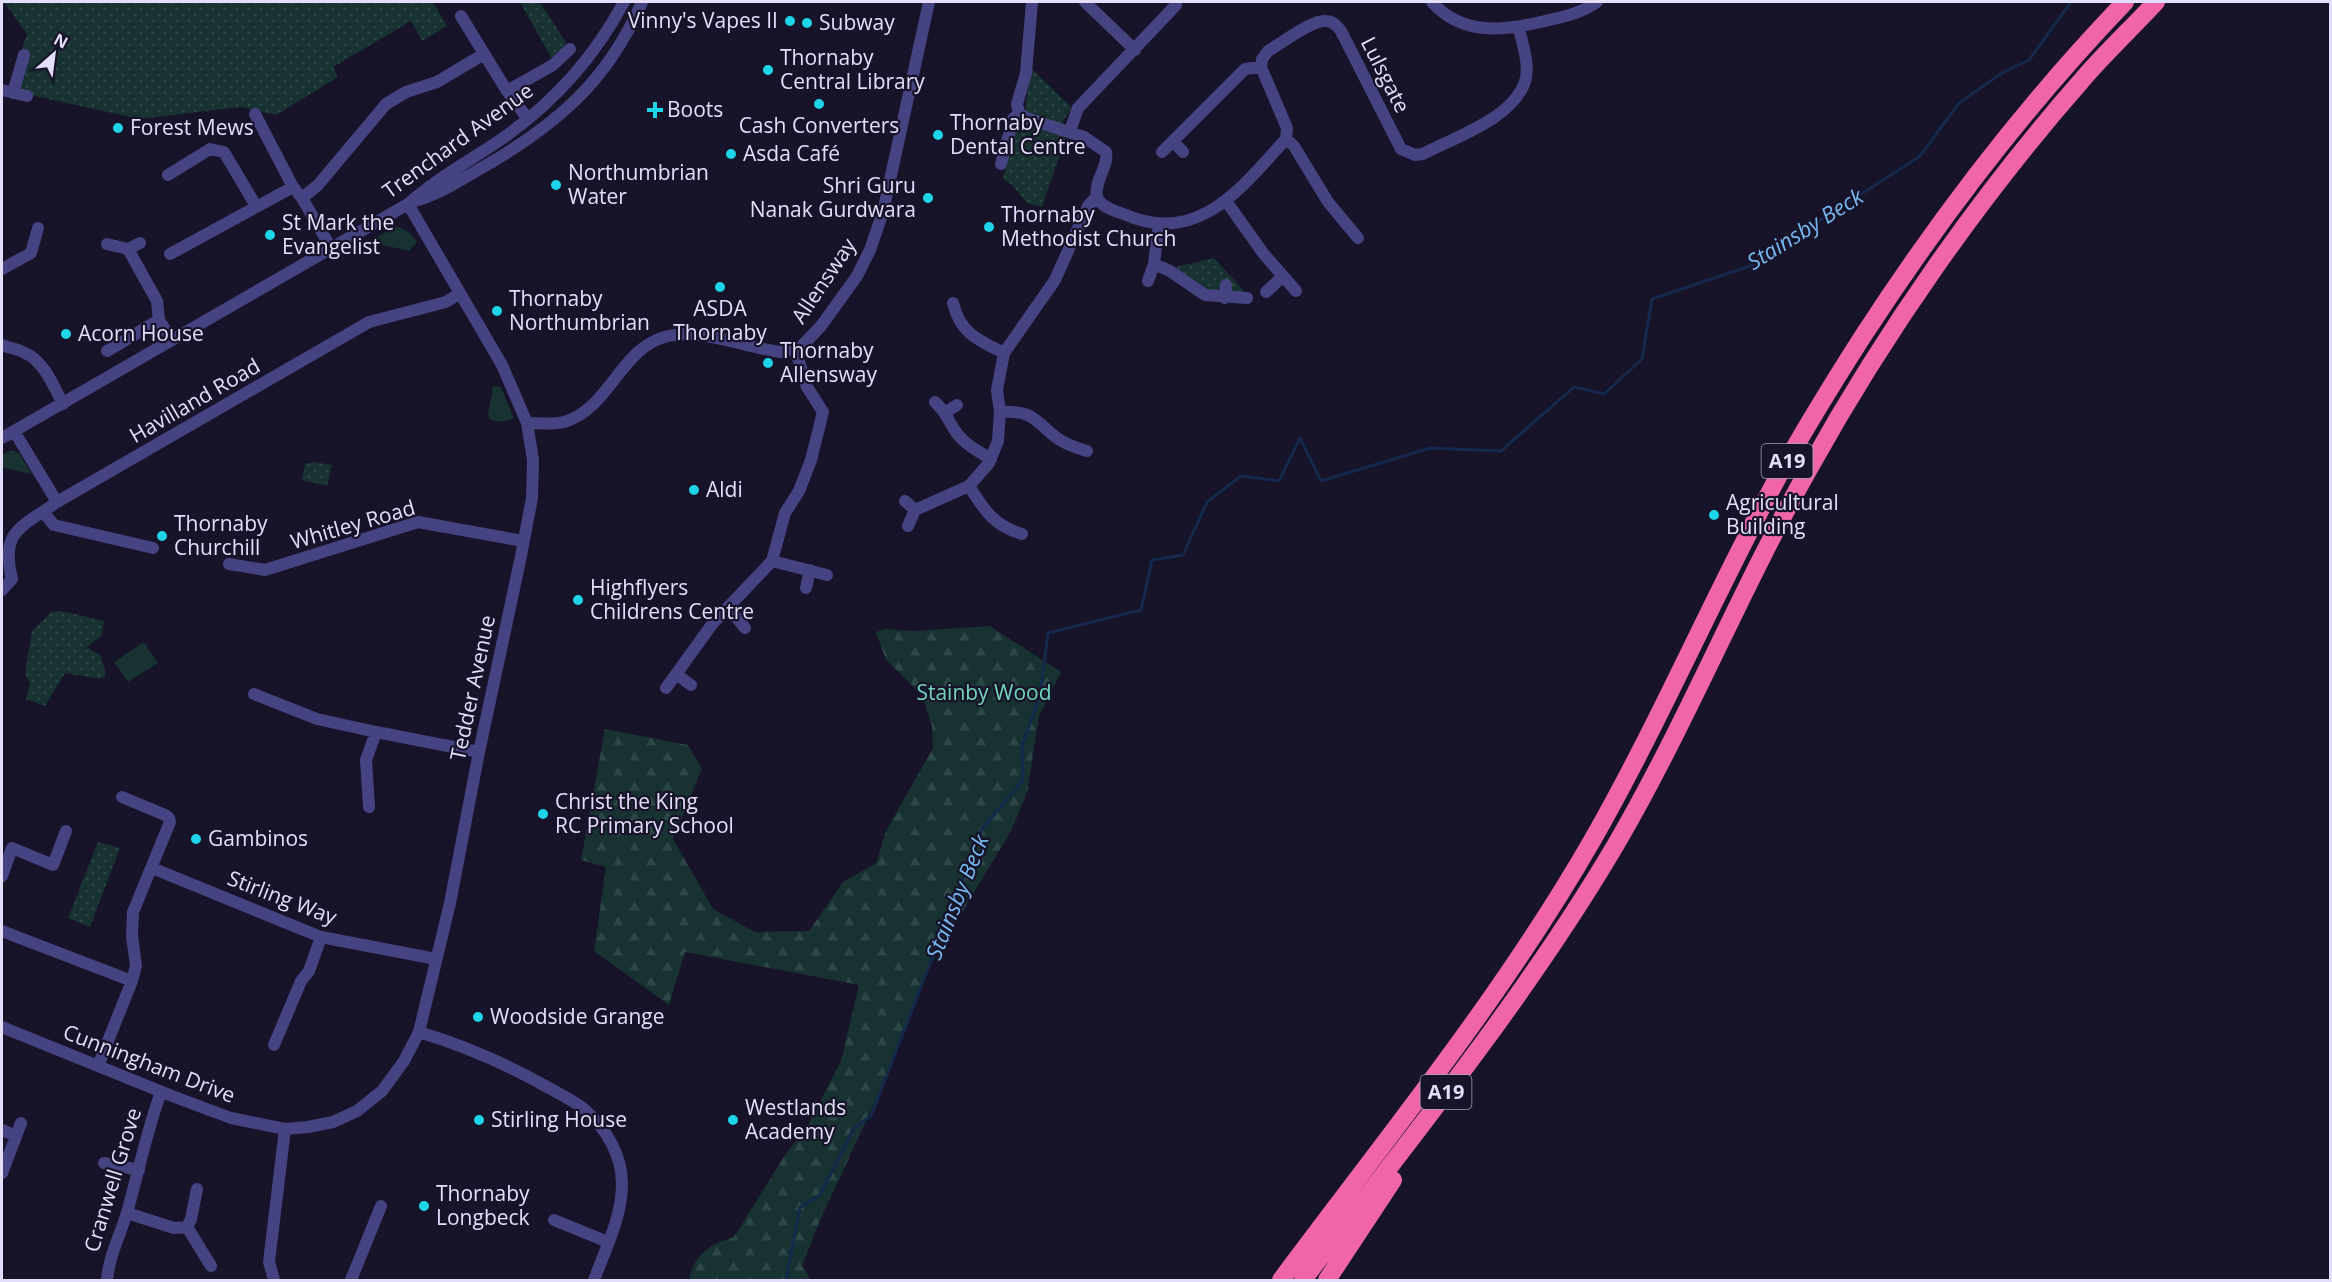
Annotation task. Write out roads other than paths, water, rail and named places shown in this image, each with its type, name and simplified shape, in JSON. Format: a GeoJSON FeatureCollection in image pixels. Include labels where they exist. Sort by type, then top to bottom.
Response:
{"type":"FeatureCollection","features":[{"type":"Feature","properties":{"kind":"highway","name":"A19"},"geometry":{"type":"LineString","coordinates":[[1281,1281],[1471,1028],[1556,901],[1625,781],[1742,546],[1818,406],[1908,267],[1992,153],[2064,67],[2125,2]]}},
{"type":"Feature","properties":{"kind":"highway","name":"A19"},"geometry":{"type":"LineString","coordinates":[[1303,1281],[1515,1000],[1583,898],[1642,798],[1809,467],[1916,297],[2008,170],[2082,80],[2156,2]]}},
{"type":"Feature","properties":{"kind":"highway"},"geometry":{"type":"LineString","coordinates":[[1327,1281],[1386,1190],[1529,996],[1555,957],[1583,898]]}},
{"type":"Feature","properties":{"kind":"highway"},"geometry":{"type":"LineString","coordinates":[[1266,1281],[1427,1070],[1515,962]]}},
{"type":"Feature","properties":{"kind":"street","name":"Trenchard Avenue"},"geometry":{"type":"LineString","coordinates":[[471,166],[568,82],[611,25],[624,2]]}},
{"type":"Feature","properties":{"kind":"street","name":"Trenchard Avenue"},"geometry":{"type":"LineString","coordinates":[[2,438],[408,204],[428,186],[521,144],[560,116],[592,84],[629,31],[642,2]]}},
{"type":"Feature","properties":{"kind":"street","name":"Allensway"},"geometry":{"type":"LineString","coordinates":[[527,423],[561,423],[573,419],[598,397],[644,345],[667,336],[696,335],[781,352],[795,349],[806,342],[821,326],[862,267],[876,235],[897,154],[929,2]]}},
{"type":"Feature","properties":{"kind":"street"},"geometry":{"type":"LineString","coordinates":[[1032,2],[1026,73],[1017,104],[1019,113],[1026,118],[1084,137],[1106,152],[1107,160],[1097,184],[1097,196],[1102,204],[1141,221],[1159,224],[1186,222],[1210,213],[1226,201],[1286,139],[1287,128],[1261,67]]}},
{"type":"Feature","properties":{"kind":"street"},"geometry":{"type":"LineString","coordinates":[[1085,2],[1135,50]]}},
{"type":"Feature","properties":{"kind":"street"},"geometry":{"type":"LineString","coordinates":[[1432,2],[1455,21],[1468,26],[1496,30],[1568,15],[1597,2]]}},
{"type":"Feature","properties":{"kind":"street"},"geometry":{"type":"LineString","coordinates":[[1070,131],[1078,108],[1176,5]]}},
{"type":"Feature","properties":{"kind":"street"},"geometry":{"type":"LineString","coordinates":[[461,16],[507,91],[528,119]]}},
{"type":"Feature","properties":{"kind":"street","name":"Lulsgate"},"geometry":{"type":"LineString","coordinates":[[1162,152],[1245,69],[1261,67],[1268,51],[1318,21],[1328,21],[1335,24],[1341,31],[1401,149],[1414,155],[1423,154],[1494,118],[1511,106],[1519,95],[1526,78],[1526,61],[1519,27]]}},
{"type":"Feature","properties":{"kind":"street"},"geometry":{"type":"LineString","coordinates":[[507,91],[553,65],[570,49]]}},
{"type":"Feature","properties":{"kind":"street"},"geometry":{"type":"LineString","coordinates":[[302,198],[318,184],[386,104],[406,92],[437,82],[484,54]]}},
{"type":"Feature","properties":{"kind":"street"},"geometry":{"type":"LineString","coordinates":[[24,55],[7,92],[27,96]]}},
{"type":"Feature","properties":{"kind":"street"},"geometry":{"type":"LineString","coordinates":[[1001,164],[1013,119],[1019,113]]}},
{"type":"Feature","properties":{"kind":"street"},"geometry":{"type":"LineString","coordinates":[[255,114],[293,187],[332,248]]}},
{"type":"Feature","properties":{"kind":"street"},"geometry":{"type":"LineString","coordinates":[[1286,139],[1294,146],[1328,202],[1356,229]]}},
{"type":"Feature","properties":{"kind":"street"},"geometry":{"type":"LineString","coordinates":[[1173,141],[1183,152]]}},
{"type":"Feature","properties":{"kind":"street"},"geometry":{"type":"LineString","coordinates":[[168,175],[210,148],[224,152],[256,206]]}},
{"type":"Feature","properties":{"kind":"street"},"geometry":{"type":"LineString","coordinates":[[170,254],[293,187]]}},
{"type":"Feature","properties":{"kind":"street"},"geometry":{"type":"LineString","coordinates":[[908,526],[915,510],[969,486],[991,459],[998,441],[1000,412],[997,390],[1004,353],[1055,280],[1088,206],[1097,196]]}},
{"type":"Feature","properties":{"kind":"street"},"geometry":{"type":"LineString","coordinates":[[1226,201],[1282,277],[1296,291]]}},
{"type":"Feature","properties":{"kind":"street","name":"Tedder Avenue"},"geometry":{"type":"LineString","coordinates":[[285,1129],[333,1122],[357,1111],[382,1091],[404,1061],[419,1032],[450,903],[532,498],[532,460],[527,423],[501,365],[408,204]]}},
{"type":"Feature","properties":{"kind":"street"},"geometry":{"type":"LineString","coordinates":[[1148,281],[1154,264],[1159,224]]}},
{"type":"Feature","properties":{"kind":"street"},"geometry":{"type":"LineString","coordinates":[[2,269],[32,253],[38,228]]}},
{"type":"Feature","properties":{"kind":"street"},"geometry":{"type":"LineString","coordinates":[[107,244],[134,246],[157,301],[159,320],[172,340]]}},
{"type":"Feature","properties":{"kind":"street"},"geometry":{"type":"LineString","coordinates":[[1154,264],[1170,271],[1205,295],[1247,298]]}},
{"type":"Feature","properties":{"kind":"street"},"geometry":{"type":"LineString","coordinates":[[1266,292],[1282,277]]}},
{"type":"Feature","properties":{"kind":"street"},"geometry":{"type":"LineString","coordinates":[[1225,298],[1226,285]]}},
{"type":"Feature","properties":{"kind":"street","name":"Havilland Road"},"geometry":{"type":"LineString","coordinates":[[2,590],[12,579],[7,557],[15,532],[57,502],[265,384],[369,321],[446,302],[460,293]]}},
{"type":"Feature","properties":{"kind":"street"},"geometry":{"type":"LineString","coordinates":[[953,303],[951,321],[976,339],[1004,353]]}},
{"type":"Feature","properties":{"kind":"street"},"geometry":{"type":"LineString","coordinates":[[107,351],[159,320]]}},
{"type":"Feature","properties":{"kind":"street"},"geometry":{"type":"LineString","coordinates":[[2,345],[27,353],[34,358],[63,404]]}},
{"type":"Feature","properties":{"kind":"street"},"geometry":{"type":"LineString","coordinates":[[666,688],[713,623],[772,561],[785,513],[799,491],[811,460],[823,412],[807,387],[795,349]]}},
{"type":"Feature","properties":{"kind":"street"},"geometry":{"type":"LineString","coordinates":[[935,402],[946,412],[954,430],[967,444],[991,459]]}},
{"type":"Feature","properties":{"kind":"street"},"geometry":{"type":"LineString","coordinates":[[946,412],[957,405]]}},
{"type":"Feature","properties":{"kind":"street"},"geometry":{"type":"LineString","coordinates":[[1000,412],[1019,411],[1037,419],[1058,439],[1069,446],[1087,452]]}},
{"type":"Feature","properties":{"kind":"street"},"geometry":{"type":"LineString","coordinates":[[14,431],[57,502]]}},
{"type":"Feature","properties":{"kind":"street"},"geometry":{"type":"LineString","coordinates":[[1069,446],[1076,433]]}},
{"type":"Feature","properties":{"kind":"street"},"geometry":{"type":"LineString","coordinates":[[969,486],[987,514],[1005,529],[1023,534]]}},
{"type":"Feature","properties":{"kind":"street"},"geometry":{"type":"LineString","coordinates":[[905,501],[915,510]]}},
{"type":"Feature","properties":{"kind":"street"},"geometry":{"type":"LineString","coordinates":[[43,513],[54,525],[153,548]]}},
{"type":"Feature","properties":{"kind":"street","name":"Whitley Road"},"geometry":{"type":"LineString","coordinates":[[229,564],[265,570],[418,522],[523,541]]}},
{"type":"Feature","properties":{"kind":"street"},"geometry":{"type":"LineString","coordinates":[[772,561],[827,575]]}},
{"type":"Feature","properties":{"kind":"street"},"geometry":{"type":"LineString","coordinates":[[806,588],[810,570]]}},
{"type":"Feature","properties":{"kind":"street"},"geometry":{"type":"LineString","coordinates":[[728,607],[746,628]]}},
{"type":"Feature","properties":{"kind":"street"},"geometry":{"type":"LineString","coordinates":[[676,674],[692,685]]}},
{"type":"Feature","properties":{"kind":"street"},"geometry":{"type":"LineString","coordinates":[[254,694],[317,719],[479,752]]}},
{"type":"Feature","properties":{"kind":"street"},"geometry":{"type":"LineString","coordinates":[[369,807],[366,760],[376,732]]}},
{"type":"Feature","properties":{"kind":"street"},"geometry":{"type":"LineString","coordinates":[[98,1066],[136,966],[132,936],[133,912],[170,822],[169,818],[122,798]]}},
{"type":"Feature","properties":{"kind":"street"},"geometry":{"type":"LineString","coordinates":[[2,876],[12,848],[53,865],[66,831]]}},
{"type":"Feature","properties":{"kind":"street","name":"Stirling Way"},"geometry":{"type":"LineString","coordinates":[[152,868],[321,937],[436,959]]}},
{"type":"Feature","properties":{"kind":"street"},"geometry":{"type":"LineString","coordinates":[[2,931],[132,981]]}},
{"type":"Feature","properties":{"kind":"street"},"geometry":{"type":"LineString","coordinates":[[274,1045],[301,981],[309,971],[321,937]]}},
{"type":"Feature","properties":{"kind":"street","name":"Cunningham Drive"},"geometry":{"type":"LineString","coordinates":[[2,1027],[231,1118],[285,1129]]}},
{"type":"Feature","properties":{"kind":"street"},"geometry":{"type":"LineString","coordinates":[[419,1032],[464,1046],[512,1067],[584,1108],[604,1130],[620,1159],[622,1185],[620,1210],[594,1281]]}},
{"type":"Feature","properties":{"kind":"street","name":"Cranwell Grove"},"geometry":{"type":"LineString","coordinates":[[107,1281],[108,1263],[127,1213],[161,1092]]}},
{"type":"Feature","properties":{"kind":"street"},"geometry":{"type":"LineString","coordinates":[[2,1173],[21,1123]]}},
{"type":"Feature","properties":{"kind":"street"},"geometry":{"type":"LineString","coordinates":[[274,1281],[269,1262],[285,1129]]}},
{"type":"Feature","properties":{"kind":"street"},"geometry":{"type":"LineString","coordinates":[[2,1130],[16,1136]]}},
{"type":"Feature","properties":{"kind":"street"},"geometry":{"type":"LineString","coordinates":[[104,1163],[139,1170]]}},
{"type":"Feature","properties":{"kind":"street"},"geometry":{"type":"LineString","coordinates":[[187,1227],[191,1219],[196,1189]]}},
{"type":"Feature","properties":{"kind":"street"},"geometry":{"type":"LineString","coordinates":[[351,1281],[381,1206]]}},
{"type":"Feature","properties":{"kind":"street"},"geometry":{"type":"LineString","coordinates":[[127,1213],[174,1228],[187,1227]]}},
{"type":"Feature","properties":{"kind":"street"},"geometry":{"type":"LineString","coordinates":[[554,1220],[608,1242]]}},
{"type":"Feature","properties":{"kind":"street"},"geometry":{"type":"LineString","coordinates":[[187,1227],[211,1266]]}},
{"type":"Feature","properties":{"kind":"waterway","name":"Stainsby Beck"},"geometry":{"type":"LineString","coordinates":[[786,1280],[800,1207],[820,1195],[854,1128],[871,1116],[982,829],[1023,780],[1022,746],[1040,695],[1048,633],[1141,610],[1152,560],[1183,555],[1207,502],[1241,476],[1279,481],[1300,438],[1321,481],[1430,448],[1501,451],[1574,387],[1604,394],[1642,359],[1652,299],[1750,266],[1920,156],[1959,103],[2002,73],[2029,60],[2071,2]]}},
{"type":"Feature","properties":{"kind":"place","name":"Vinny's Vapes II"},"geometry":{"type":"Point","coordinates":[790,21]}},
{"type":"Feature","properties":{"kind":"place","name":"Subway"},"geometry":{"type":"Point","coordinates":[807,23]}},
{"type":"Feature","properties":{"kind":"place","name":"Thornaby Central Library"},"geometry":{"type":"Point","coordinates":[768,70]}},
{"type":"Feature","properties":{"kind":"place","name":"Cash Converters"},"geometry":{"type":"Point","coordinates":[819,104]}},
{"type":"Feature","properties":{"kind":"place","name":"Boots"},"geometry":{"type":"Point","coordinates":[655,110]}},
{"type":"Feature","properties":{"kind":"place","name":"Forest Mews"},"geometry":{"type":"Point","coordinates":[118,128]}},
{"type":"Feature","properties":{"kind":"place","name":"Thornaby Dental Centre"},"geometry":{"type":"Point","coordinates":[938,135]}},
{"type":"Feature","properties":{"kind":"place","name":"Asda Café"},"geometry":{"type":"Point","coordinates":[731,154]}},
{"type":"Feature","properties":{"kind":"place","name":"Northumbrian Water"},"geometry":{"type":"Point","coordinates":[556,185]}},
{"type":"Feature","properties":{"kind":"place","name":"Shri Guru Nanak Gurdwara"},"geometry":{"type":"Point","coordinates":[928,198]}},
{"type":"Feature","properties":{"kind":"place","name":"Thornaby Methodist Church"},"geometry":{"type":"Point","coordinates":[989,227]}},
{"type":"Feature","properties":{"kind":"place","name":"St Mark the Evangelist"},"geometry":{"type":"Point","coordinates":[270,235]}},
{"type":"Feature","properties":{"kind":"place","name":"ASDA Thornaby"},"geometry":{"type":"Point","coordinates":[720,287]}},
{"type":"Feature","properties":{"kind":"place","name":"Thornaby Northumbrian"},"geometry":{"type":"Point","coordinates":[497,311]}},
{"type":"Feature","properties":{"kind":"place","name":"Acorn House"},"geometry":{"type":"Point","coordinates":[66,334]}},
{"type":"Feature","properties":{"kind":"place","name":"Thornaby Allensway"},"geometry":{"type":"Point","coordinates":[768,363]}},
{"type":"Feature","properties":{"kind":"place","name":"Aldi"},"geometry":{"type":"Point","coordinates":[694,490]}},
{"type":"Feature","properties":{"kind":"place","name":"Agricultural Building"},"geometry":{"type":"Point","coordinates":[1714,515]}},
{"type":"Feature","properties":{"kind":"place","name":"Thornaby Churchill"},"geometry":{"type":"Point","coordinates":[162,536]}},
{"type":"Feature","properties":{"kind":"place","name":"Highflyers Childrens Centre"},"geometry":{"type":"Point","coordinates":[578,600]}},
{"type":"Feature","properties":{"kind":"place","name":"Christ the King RC Primary School"},"geometry":{"type":"Point","coordinates":[543,814]}},
{"type":"Feature","properties":{"kind":"place","name":"Gambinos"},"geometry":{"type":"Point","coordinates":[196,839]}},
{"type":"Feature","properties":{"kind":"place","name":"Woodside Grange"},"geometry":{"type":"Point","coordinates":[478,1017]}},
{"type":"Feature","properties":{"kind":"place","name":"Stirling House"},"geometry":{"type":"Point","coordinates":[479,1120]}},
{"type":"Feature","properties":{"kind":"place","name":"Westlands Academy"},"geometry":{"type":"Point","coordinates":[733,1120]}},
{"type":"Feature","properties":{"kind":"place","name":"Thornaby Longbeck"},"geometry":{"type":"Point","coordinates":[424,1206]}},
{"type":"Feature","properties":{"kind":"park label","name":"Stainby Wood"},"geometry":{"type":"Point","coordinates":[984,693]}}]}
